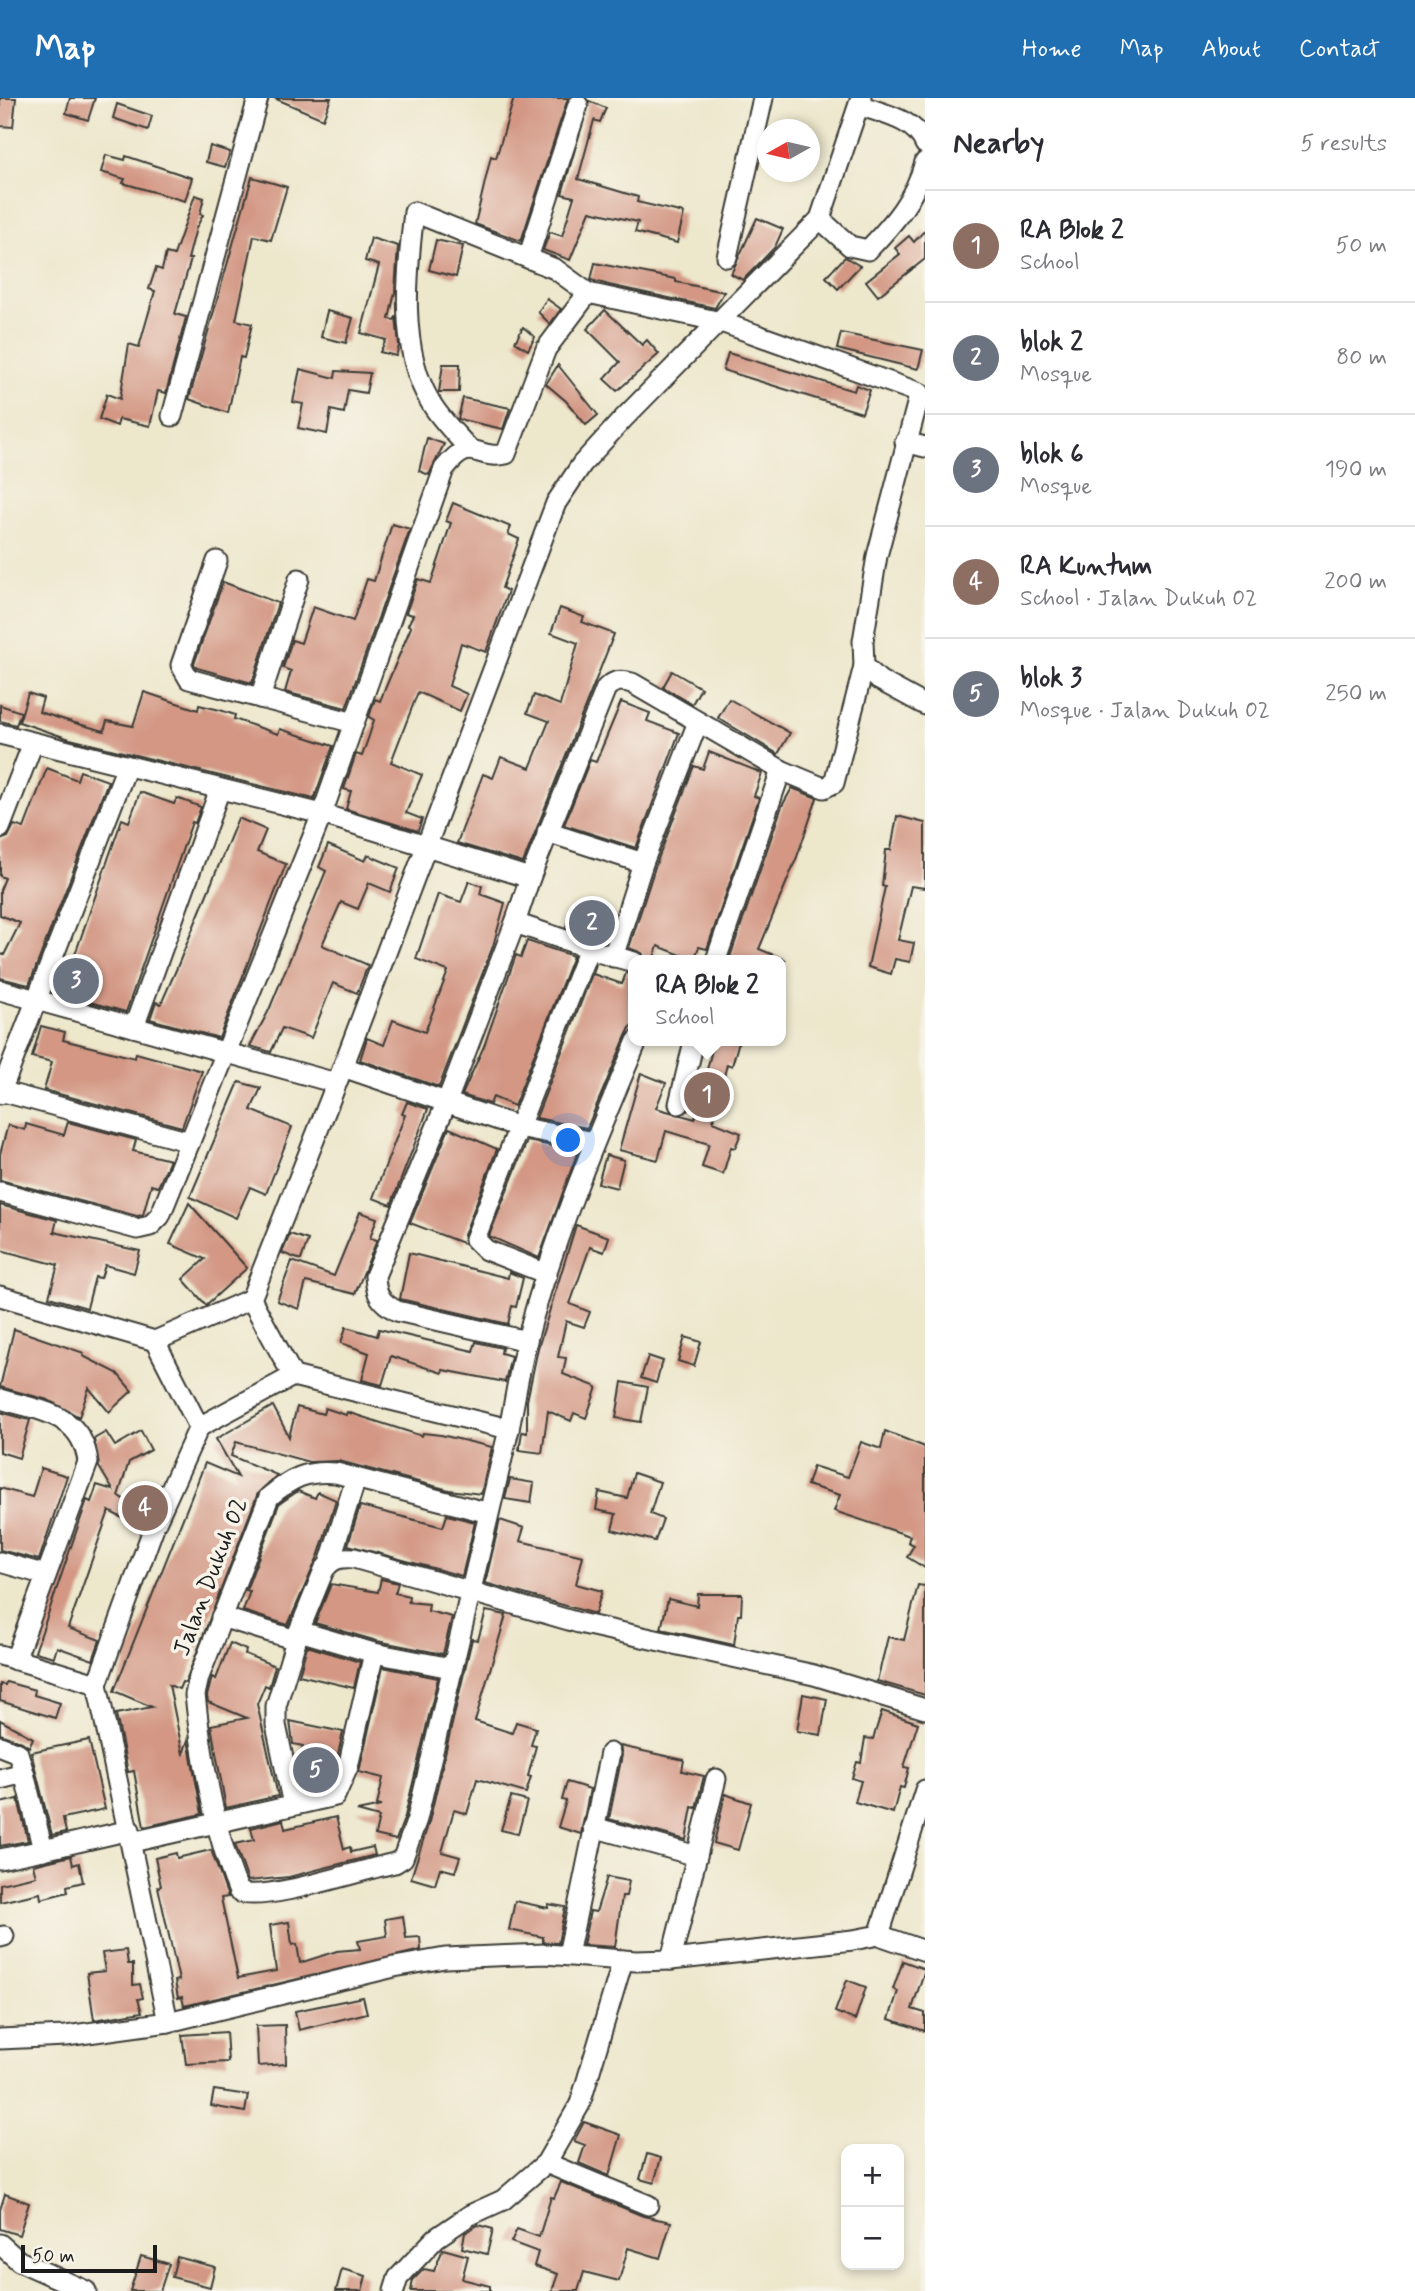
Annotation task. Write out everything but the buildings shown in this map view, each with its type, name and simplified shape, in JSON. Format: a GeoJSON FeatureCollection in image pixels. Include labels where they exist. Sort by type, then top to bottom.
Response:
{"type":"FeatureCollection","features":[{"type":"Feature","properties":{"kind":"street"},"geometry":{"type":"LineString","coordinates":[[172,416],[258,98]]}},
{"type":"Feature","properties":{"kind":"street"},"geometry":{"type":"LineString","coordinates":[[727,257],[763,98]]}},
{"type":"Feature","properties":{"kind":"street"},"geometry":{"type":"LineString","coordinates":[[0,1296],[155,1341],[251,1299],[340,1075],[551,516],[567,483],[624,419],[820,219],[860,101],[908,123],[921,135],[925,144]]}},
{"type":"Feature","properties":{"kind":"street"},"geometry":{"type":"LineString","coordinates":[[528,258],[578,105]]}},
{"type":"Feature","properties":{"kind":"street"},"geometry":{"type":"LineString","coordinates":[[820,219],[850,246],[868,250],[899,218],[918,185],[925,162]]}},
{"type":"Feature","properties":{"kind":"street"},"geometry":{"type":"LineString","coordinates":[[469,449],[431,403],[415,365],[407,294],[414,212],[555,269],[588,292],[721,322],[923,389],[905,442],[877,556],[863,641],[864,666],[834,783],[824,788],[781,769],[632,682],[620,680],[606,688],[547,832],[447,1101],[375,1276],[380,1300],[397,1311],[527,1341]]}},
{"type":"Feature","properties":{"kind":"street"},"geometry":{"type":"LineString","coordinates":[[0,1192],[137,1229],[150,1226],[160,1216],[322,814],[444,469],[457,452],[469,449],[499,456],[506,454],[546,349],[588,292]]}},
{"type":"Feature","properties":{"kind":"street"},"geometry":{"type":"LineString","coordinates":[[905,442],[925,447]]}},
{"type":"Feature","properties":{"kind":"street"},"geometry":{"type":"LineString","coordinates":[[217,561],[181,665],[183,673],[189,679],[354,723]]}},
{"type":"Feature","properties":{"kind":"street"},"geometry":{"type":"LineString","coordinates":[[260,698],[299,579]]}},
{"type":"Feature","properties":{"kind":"street"},"geometry":{"type":"LineString","coordinates":[[864,666],[879,680],[925,705]]}},
{"type":"Feature","properties":{"kind":"street"},"geometry":{"type":"LineString","coordinates":[[612,957],[642,863],[698,722]]}},
{"type":"Feature","properties":{"kind":"street"},"geometry":{"type":"LineString","coordinates":[[0,734],[322,814],[427,844],[530,878]]}},
{"type":"Feature","properties":{"kind":"street"},"geometry":{"type":"LineString","coordinates":[[0,828],[33,743]]}},
{"type":"Feature","properties":{"kind":"street"},"geometry":{"type":"LineString","coordinates":[[127,766],[0,1092],[190,1142]]}},
{"type":"Feature","properties":{"kind":"street"},"geometry":{"type":"LineString","coordinates":[[718,955],[781,769]]}},
{"type":"Feature","properties":{"kind":"street"},"geometry":{"type":"LineString","coordinates":[[134,1027],[220,789]]}},
{"type":"Feature","properties":{"kind":"street"},"geometry":{"type":"LineString","coordinates":[[547,832],[642,863]]}},
{"type":"Feature","properties":{"kind":"street"},"geometry":{"type":"LineString","coordinates":[[514,923],[628,961]]}},
{"type":"Feature","properties":{"kind":"street"},"geometry":{"type":"LineString","coordinates":[[547,1273],[486,1250],[475,1239],[589,948]]}},
{"type":"Feature","properties":{"kind":"street"},"geometry":{"type":"LineString","coordinates":[[0,990],[226,1053],[340,1075],[447,1101],[519,1127],[594,1142]]}},
{"type":"Feature","properties":{"kind":"street"},"geometry":{"type":"LineString","coordinates":[[221,1617],[451,1668],[509,1429],[527,1341],[547,1273],[594,1142],[635,1046]]}},
{"type":"Feature","properties":{"kind":"street"},"geometry":{"type":"LineString","coordinates":[[678,1104],[693,1046]]}},
{"type":"Feature","properties":{"kind":"street"},"geometry":{"type":"LineString","coordinates":[[251,1299],[293,1376]]}},
{"type":"Feature","properties":{"kind":"street"},"geometry":{"type":"LineString","coordinates":[[155,1341],[199,1427]]}},
{"type":"Feature","properties":{"kind":"street"},"geometry":{"type":"LineString","coordinates":[[168,2022],[97,1684],[155,1524],[199,1427],[293,1376],[509,1429]]}},
{"type":"Feature","properties":{"kind":"street"},"geometry":{"type":"LineString","coordinates":[[0,1399],[62,1418],[74,1426],[87,1452],[88,1462],[46,1575],[7,1658],[97,1684]]}},
{"type":"Feature","properties":{"kind":"street","name":"Jalan Dukuh 02"},"geometry":{"type":"LineString","coordinates":[[451,1668],[416,1819],[403,1858],[395,1863],[269,1894],[246,1895],[239,1892],[218,1822],[195,1695],[221,1617],[269,1497],[285,1483],[315,1470],[489,1513]]}},
{"type":"Feature","properties":{"kind":"street"},"geometry":{"type":"LineString","coordinates":[[293,1805],[276,1725],[276,1706],[317,1582],[330,1562],[356,1478]]}},
{"type":"Feature","properties":{"kind":"street"},"geometry":{"type":"LineString","coordinates":[[330,1562],[340,1557],[354,1558],[470,1593],[682,1648],[814,1675],[925,1709]]}},
{"type":"Feature","properties":{"kind":"street"},"geometry":{"type":"LineString","coordinates":[[0,1562],[46,1575]]}},
{"type":"Feature","properties":{"kind":"street"},"geometry":{"type":"LineString","coordinates":[[0,1859],[218,1822],[335,1796],[348,1768],[374,1653]]}},
{"type":"Feature","properties":{"kind":"street"},"geometry":{"type":"LineString","coordinates":[[0,1746],[18,1753],[43,1850]]}},
{"type":"Feature","properties":{"kind":"street"},"geometry":{"type":"LineString","coordinates":[[568,1955],[610,1753]]}},
{"type":"Feature","properties":{"kind":"street"},"geometry":{"type":"LineString","coordinates":[[0,1779],[24,1773]]}},
{"type":"Feature","properties":{"kind":"street"},"geometry":{"type":"LineString","coordinates":[[671,1960],[716,1779]]}},
{"type":"Feature","properties":{"kind":"street"},"geometry":{"type":"LineString","coordinates":[[879,1935],[925,1790]]}},
{"type":"Feature","properties":{"kind":"street"},"geometry":{"type":"LineString","coordinates":[[593,1827],[697,1856]]}},
{"type":"Feature","properties":{"kind":"street"},"geometry":{"type":"LineString","coordinates":[[0,2039],[66,2036],[168,2022],[432,1961],[484,1954],[671,1960],[879,1935],[925,1951]]}},
{"type":"Feature","properties":{"kind":"street"},"geometry":{"type":"LineString","coordinates":[[394,2291],[398,2278],[436,2238],[470,2215],[503,2200],[546,2163],[580,2104],[624,1959]]}},
{"type":"Feature","properties":{"kind":"street"},"geometry":{"type":"LineString","coordinates":[[546,2163],[648,2205]]}},
{"type":"Feature","properties":{"kind":"street"},"geometry":{"type":"LineString","coordinates":[[0,2244],[19,2261],[86,2291]]}},
{"type":"Feature","properties":{"kind":"place","name":"blok 2"},"geometry":{"type":"Point","coordinates":[592,923]}},
{"type":"Feature","properties":{"kind":"place","name":"blok 6"},"geometry":{"type":"Point","coordinates":[76,981]}},
{"type":"Feature","properties":{"kind":"place","name":"RA Blok 2"},"geometry":{"type":"Point","coordinates":[707,1095]}},
{"type":"Feature","properties":{"kind":"place","name":"RA Kuntum"},"geometry":{"type":"Point","coordinates":[145,1508]}},
{"type":"Feature","properties":{"kind":"place","name":"blok 3"},"geometry":{"type":"Point","coordinates":[316,1770]}}]}
